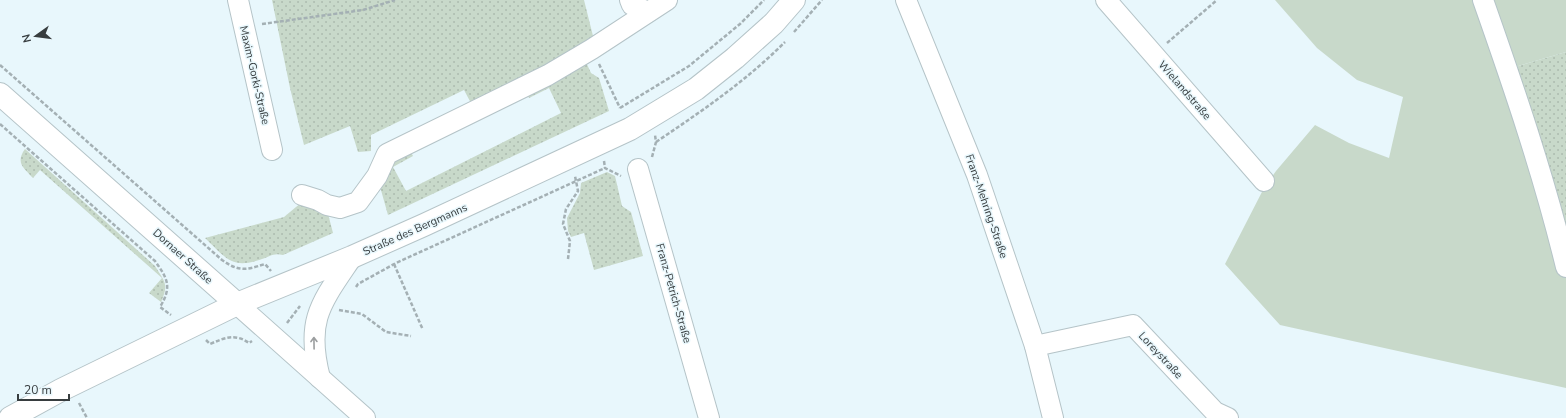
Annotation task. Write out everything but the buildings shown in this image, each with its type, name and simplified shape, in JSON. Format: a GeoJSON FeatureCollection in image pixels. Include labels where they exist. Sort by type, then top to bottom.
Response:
{"type":"FeatureCollection","features":[{"type":"Feature","properties":{"kind":"main road","name":"Straße des Bergmanns"},"geometry":{"type":"LineString","coordinates":[[10,418],[61,390],[237,304],[352,257],[630,129],[696,89],[752,43],[774,23],[794,0]]}},
{"type":"Feature","properties":{"kind":"main road","name":"Dornaer Straße"},"geometry":{"type":"LineString","coordinates":[[0,94],[237,304]]}},
{"type":"Feature","properties":{"kind":"street","name":"Maxim-Gorki-Straße"},"geometry":{"type":"LineString","coordinates":[[238,0],[272,150]]}},
{"type":"Feature","properties":{"kind":"street"},"geometry":{"type":"LineString","coordinates":[[630,0],[632,5],[648,12]]}},
{"type":"Feature","properties":{"kind":"street"},"geometry":{"type":"LineString","coordinates":[[302,195],[318,200],[327,206],[340,208],[358,202],[377,176],[387,154],[548,75],[592,49],[667,0]]}},
{"type":"Feature","properties":{"kind":"street","name":"Franz-Mehring-Straße"},"geometry":{"type":"LineString","coordinates":[[906,0],[977,175],[1035,346],[1053,418]]}},
{"type":"Feature","properties":{"kind":"street","name":"Wielandstraße"},"geometry":{"type":"LineString","coordinates":[[1106,0],[1264,181]]}},
{"type":"Feature","properties":{"kind":"street"},"geometry":{"type":"LineString","coordinates":[[1483,0],[1507,67],[1554,216],[1566,267]]}},
{"type":"Feature","properties":{"kind":"street","name":"Franz-Petrich-Straße"},"geometry":{"type":"LineString","coordinates":[[638,169],[709,418]]}},
{"type":"Feature","properties":{"kind":"street"},"geometry":{"type":"LineString","coordinates":[[320,378],[315,360],[313,343],[314,325],[329,308],[352,257]]}},
{"type":"Feature","properties":{"kind":"street","name":"Dornaer Straße"},"geometry":{"type":"LineString","coordinates":[[237,304],[365,418]]}},
{"type":"Feature","properties":{"kind":"street","name":"Loreystraße"},"geometry":{"type":"LineString","coordinates":[[1035,346],[1133,325],[1215,412],[1228,418]]}},
{"type":"Feature","properties":{"kind":"path"},"geometry":{"type":"LineString","coordinates":[[244,27],[363,10],[395,0]]}},
{"type":"Feature","properties":{"kind":"path"},"geometry":{"type":"LineString","coordinates":[[620,108],[689,66],[740,24],[764,0]]}},
{"type":"Feature","properties":{"kind":"path"},"geometry":{"type":"LineString","coordinates":[[1154,55],[1217,0]]}},
{"type":"Feature","properties":{"kind":"path"},"geometry":{"type":"LineString","coordinates":[[592,49],[630,129]]}},
{"type":"Feature","properties":{"kind":"path"},"geometry":{"type":"LineString","coordinates":[[0,65],[222,260],[232,267],[242,270],[265,264]]}},
{"type":"Feature","properties":{"kind":"path"},"geometry":{"type":"LineString","coordinates":[[0,124],[155,261],[162,271],[168,286],[165,299],[160,307]]}},
{"type":"Feature","properties":{"kind":"path"},"geometry":{"type":"LineString","coordinates":[[568,259],[570,241],[563,224],[566,209],[578,191],[572,157]]}},
{"type":"Feature","properties":{"kind":"path"},"geometry":{"type":"LineString","coordinates":[[353,290],[358,284],[394,264],[605,168]]}},
{"type":"Feature","properties":{"kind":"path"},"geometry":{"type":"LineString","coordinates":[[394,264],[423,330]]}},
{"type":"Feature","properties":{"kind":"path"},"geometry":{"type":"LineString","coordinates":[[329,308],[344,303]]}},
{"type":"Feature","properties":{"kind":"path"},"geometry":{"type":"LineString","coordinates":[[286,324],[300,306],[329,308],[362,314],[386,332],[411,336]]}},
{"type":"Feature","properties":{"kind":"path"},"geometry":{"type":"LineString","coordinates":[[210,344],[228,337],[240,338],[249,343]]}},
{"type":"Feature","properties":{"kind":"green space"},"geometry":{"type":"Polygon","coordinates":[[[272,0],[584,0],[595,44],[472,105],[464,90],[371,135],[371,151],[358,152],[350,126],[304,145],[290,88],[272,0]]]}},
{"type":"Feature","properties":{"kind":"green space"},"geometry":{"type":"Polygon","coordinates":[[[1275,0],[1566,0],[1566,52],[1515,67],[1566,252],[1566,388],[1280,325],[1225,264],[1264,188],[1276,171],[1315,125],[1349,143],[1389,158],[1403,97],[1357,80],[1317,48],[1275,0]]]}},
{"type":"Feature","properties":{"kind":"green space"},"geometry":{"type":"Polygon","coordinates":[[[1566,52],[1566,252],[1515,67],[1566,52]]]}},
{"type":"Feature","properties":{"kind":"green space"},"geometry":{"type":"Polygon","coordinates":[[[585,60],[591,73],[599,78],[609,111],[388,215],[377,176],[407,144],[413,156],[393,167],[406,191],[561,113],[549,88],[529,98],[525,91],[585,60]]]}},
{"type":"Feature","properties":{"kind":"green space"},"geometry":{"type":"Polygon","coordinates":[[[25,149],[155,266],[165,283],[165,291],[161,302],[149,293],[162,278],[40,170],[33,178],[21,162],[22,154],[25,149]]]}},
{"type":"Feature","properties":{"kind":"green space"},"geometry":{"type":"Polygon","coordinates":[[[607,172],[615,176],[622,206],[631,212],[643,256],[594,270],[584,233],[571,237],[568,231],[567,218],[580,193],[581,183],[607,172]]]}},
{"type":"Feature","properties":{"kind":"green space"},"geometry":{"type":"Polygon","coordinates":[[[302,202],[326,206],[333,233],[283,255],[278,254],[245,263],[231,261],[219,252],[205,238],[284,217],[302,202]]]}}]}
